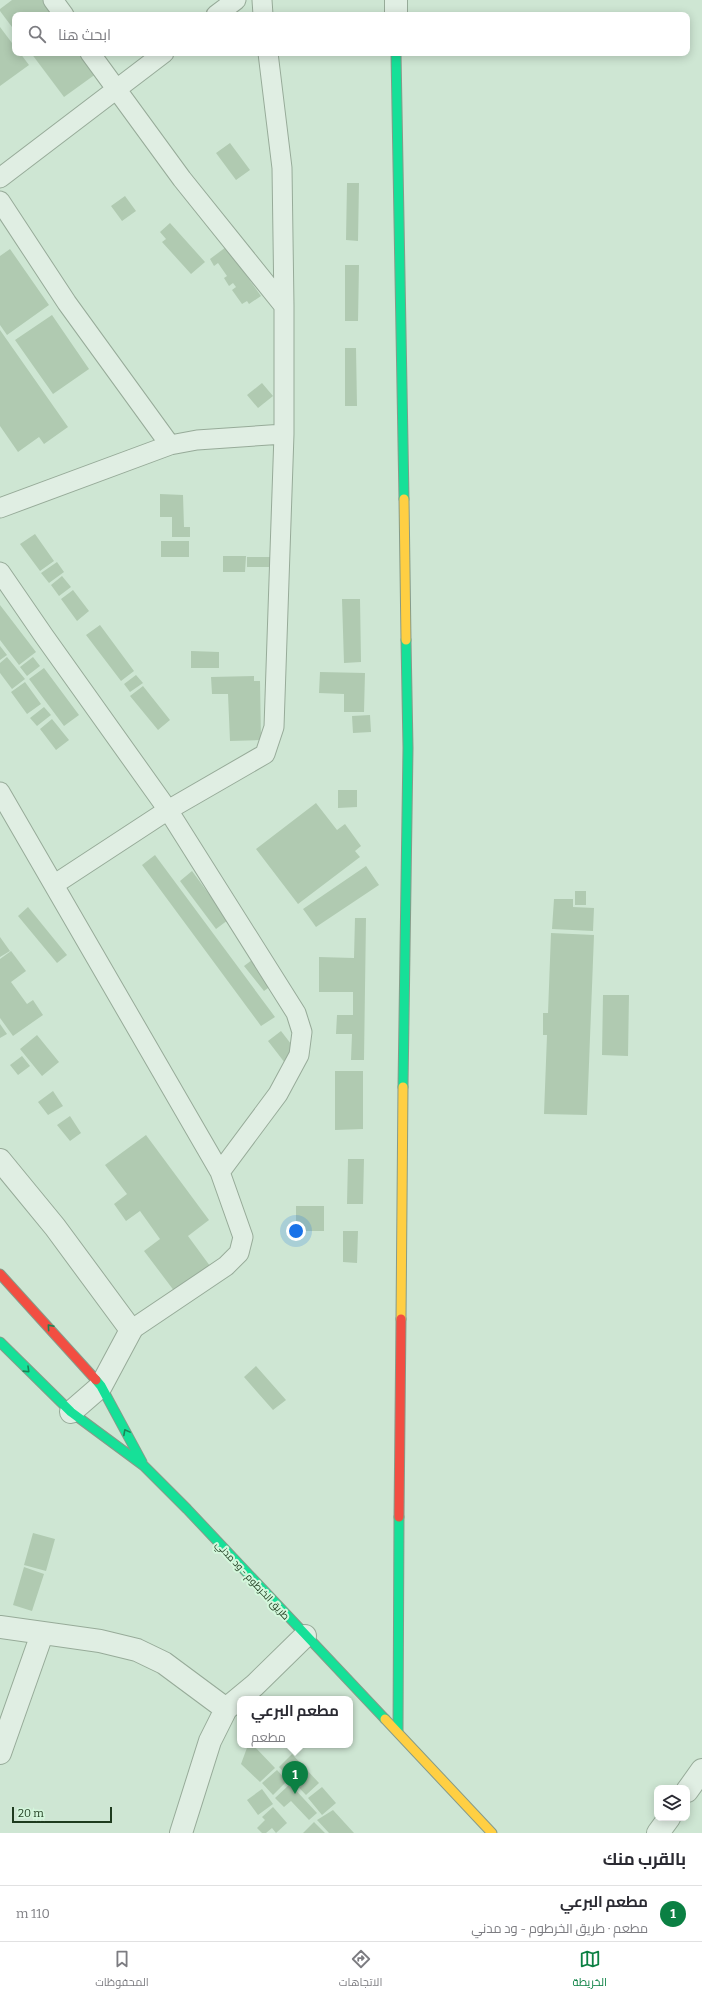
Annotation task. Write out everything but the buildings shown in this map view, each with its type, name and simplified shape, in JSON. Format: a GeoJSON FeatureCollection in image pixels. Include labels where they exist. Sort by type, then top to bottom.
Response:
{"type":"FeatureCollection","features":[{"type":"Feature","properties":{"kind":"main road"},"geometry":{"type":"LineString","coordinates":[[396,56],[408,748],[401,1273],[398,1732]]}},
{"type":"Feature","properties":{"kind":"main road"},"geometry":{"type":"LineString","coordinates":[[0,1274],[101,1386],[144,1466]]}},
{"type":"Feature","properties":{"kind":"main road","name":"طريق الخرطوم - ود مدني"},"geometry":{"type":"LineString","coordinates":[[0,1342],[71,1412],[144,1466],[187,1509],[305,1636],[398,1732],[490,1832]]}},
{"type":"Feature","properties":{"kind":"street"},"geometry":{"type":"LineString","coordinates":[[396,0],[396,12]]}},
{"type":"Feature","properties":{"kind":"street"},"geometry":{"type":"LineString","coordinates":[[0,1160],[55,1227],[131,1330],[101,1386],[71,1412]]}},
{"type":"Feature","properties":{"kind":"street"},"geometry":{"type":"LineString","coordinates":[[0,1627],[42,1634],[100,1640],[137,1650],[164,1663],[226,1709]]}},
{"type":"Feature","properties":{"kind":"street"},"geometry":{"type":"LineString","coordinates":[[0,1753],[42,1634]]}},
{"type":"Feature","properties":{"kind":"street"},"geometry":{"type":"LineString","coordinates":[[242,1696],[305,1636]]}},
{"type":"Feature","properties":{"kind":"street"},"geometry":{"type":"LineString","coordinates":[[180,1833],[210,1741],[226,1709],[237,1700]]}},
{"type":"Feature","properties":{"kind":"street"},"geometry":{"type":"LineString","coordinates":[[690,1787],[702,1770]]}},
{"type":"Feature","properties":{"kind":"street"},"geometry":{"type":"LineString","coordinates":[[658,1833],[667,1821]]}},
{"type":"Feature","properties":{"kind":"lane"},"geometry":{"type":"LineString","coordinates":[[53,0],[62,12]]}},
{"type":"Feature","properties":{"kind":"lane"},"geometry":{"type":"LineString","coordinates":[[220,12],[236,0]]}},
{"type":"Feature","properties":{"kind":"lane"},"geometry":{"type":"LineString","coordinates":[[262,0],[263,12]]}},
{"type":"Feature","properties":{"kind":"lane"},"geometry":{"type":"LineString","coordinates":[[92,56],[182,179],[284,306]]}},
{"type":"Feature","properties":{"kind":"lane"},"geometry":{"type":"LineString","coordinates":[[0,178],[160,56]]}},
{"type":"Feature","properties":{"kind":"lane"},"geometry":{"type":"LineString","coordinates":[[55,884],[168,810],[265,754],[274,727],[284,434],[284,306],[282,168],[268,56]]}},
{"type":"Feature","properties":{"kind":"lane"},"geometry":{"type":"LineString","coordinates":[[0,201],[67,303],[170,446]]}},
{"type":"Feature","properties":{"kind":"lane"},"geometry":{"type":"LineString","coordinates":[[0,508],[170,446],[197,440],[284,434]]}},
{"type":"Feature","properties":{"kind":"lane"},"geometry":{"type":"LineString","coordinates":[[0,572],[168,810],[296,1013],[302,1032],[299,1055],[278,1094],[220,1172]]}},
{"type":"Feature","properties":{"kind":"lane"},"geometry":{"type":"LineString","coordinates":[[0,792],[55,884],[220,1172],[243,1237],[239,1253],[226,1266],[131,1330]]}},
{"type":"Feature","properties":{"kind":"traffic: fast"},"geometry":{"type":"LineString","coordinates":[[396,56],[404,499]]}},
{"type":"Feature","properties":{"kind":"traffic: fast"},"geometry":{"type":"LineString","coordinates":[[403,1087],[408,748],[406,640]]}},
{"type":"Feature","properties":{"kind":"traffic: fast"},"geometry":{"type":"LineString","coordinates":[[0,1342],[71,1412],[144,1466],[187,1509],[385,1719]]}},
{"type":"Feature","properties":{"kind":"traffic: fast"},"geometry":{"type":"LineString","coordinates":[[96,1380],[101,1386],[142,1462]]}},
{"type":"Feature","properties":{"kind":"traffic: fast"},"geometry":{"type":"LineString","coordinates":[[398,1732],[399,1517]]}},
{"type":"Feature","properties":{"kind":"traffic: slow"},"geometry":{"type":"LineString","coordinates":[[404,499],[406,640]]}},
{"type":"Feature","properties":{"kind":"traffic: slow"},"geometry":{"type":"LineString","coordinates":[[401,1319],[403,1087]]}},
{"type":"Feature","properties":{"kind":"traffic: slow"},"geometry":{"type":"LineString","coordinates":[[385,1719],[492,1833]]}},
{"type":"Feature","properties":{"kind":"traffic: jam"},"geometry":{"type":"LineString","coordinates":[[0,1274],[96,1380]]}},
{"type":"Feature","properties":{"kind":"traffic: jam"},"geometry":{"type":"LineString","coordinates":[[399,1517],[401,1319]]}},
{"type":"Feature","properties":{"kind":"place","name":"مطعم البرعي"},"geometry":{"type":"Point","coordinates":[295,1794]}}]}
